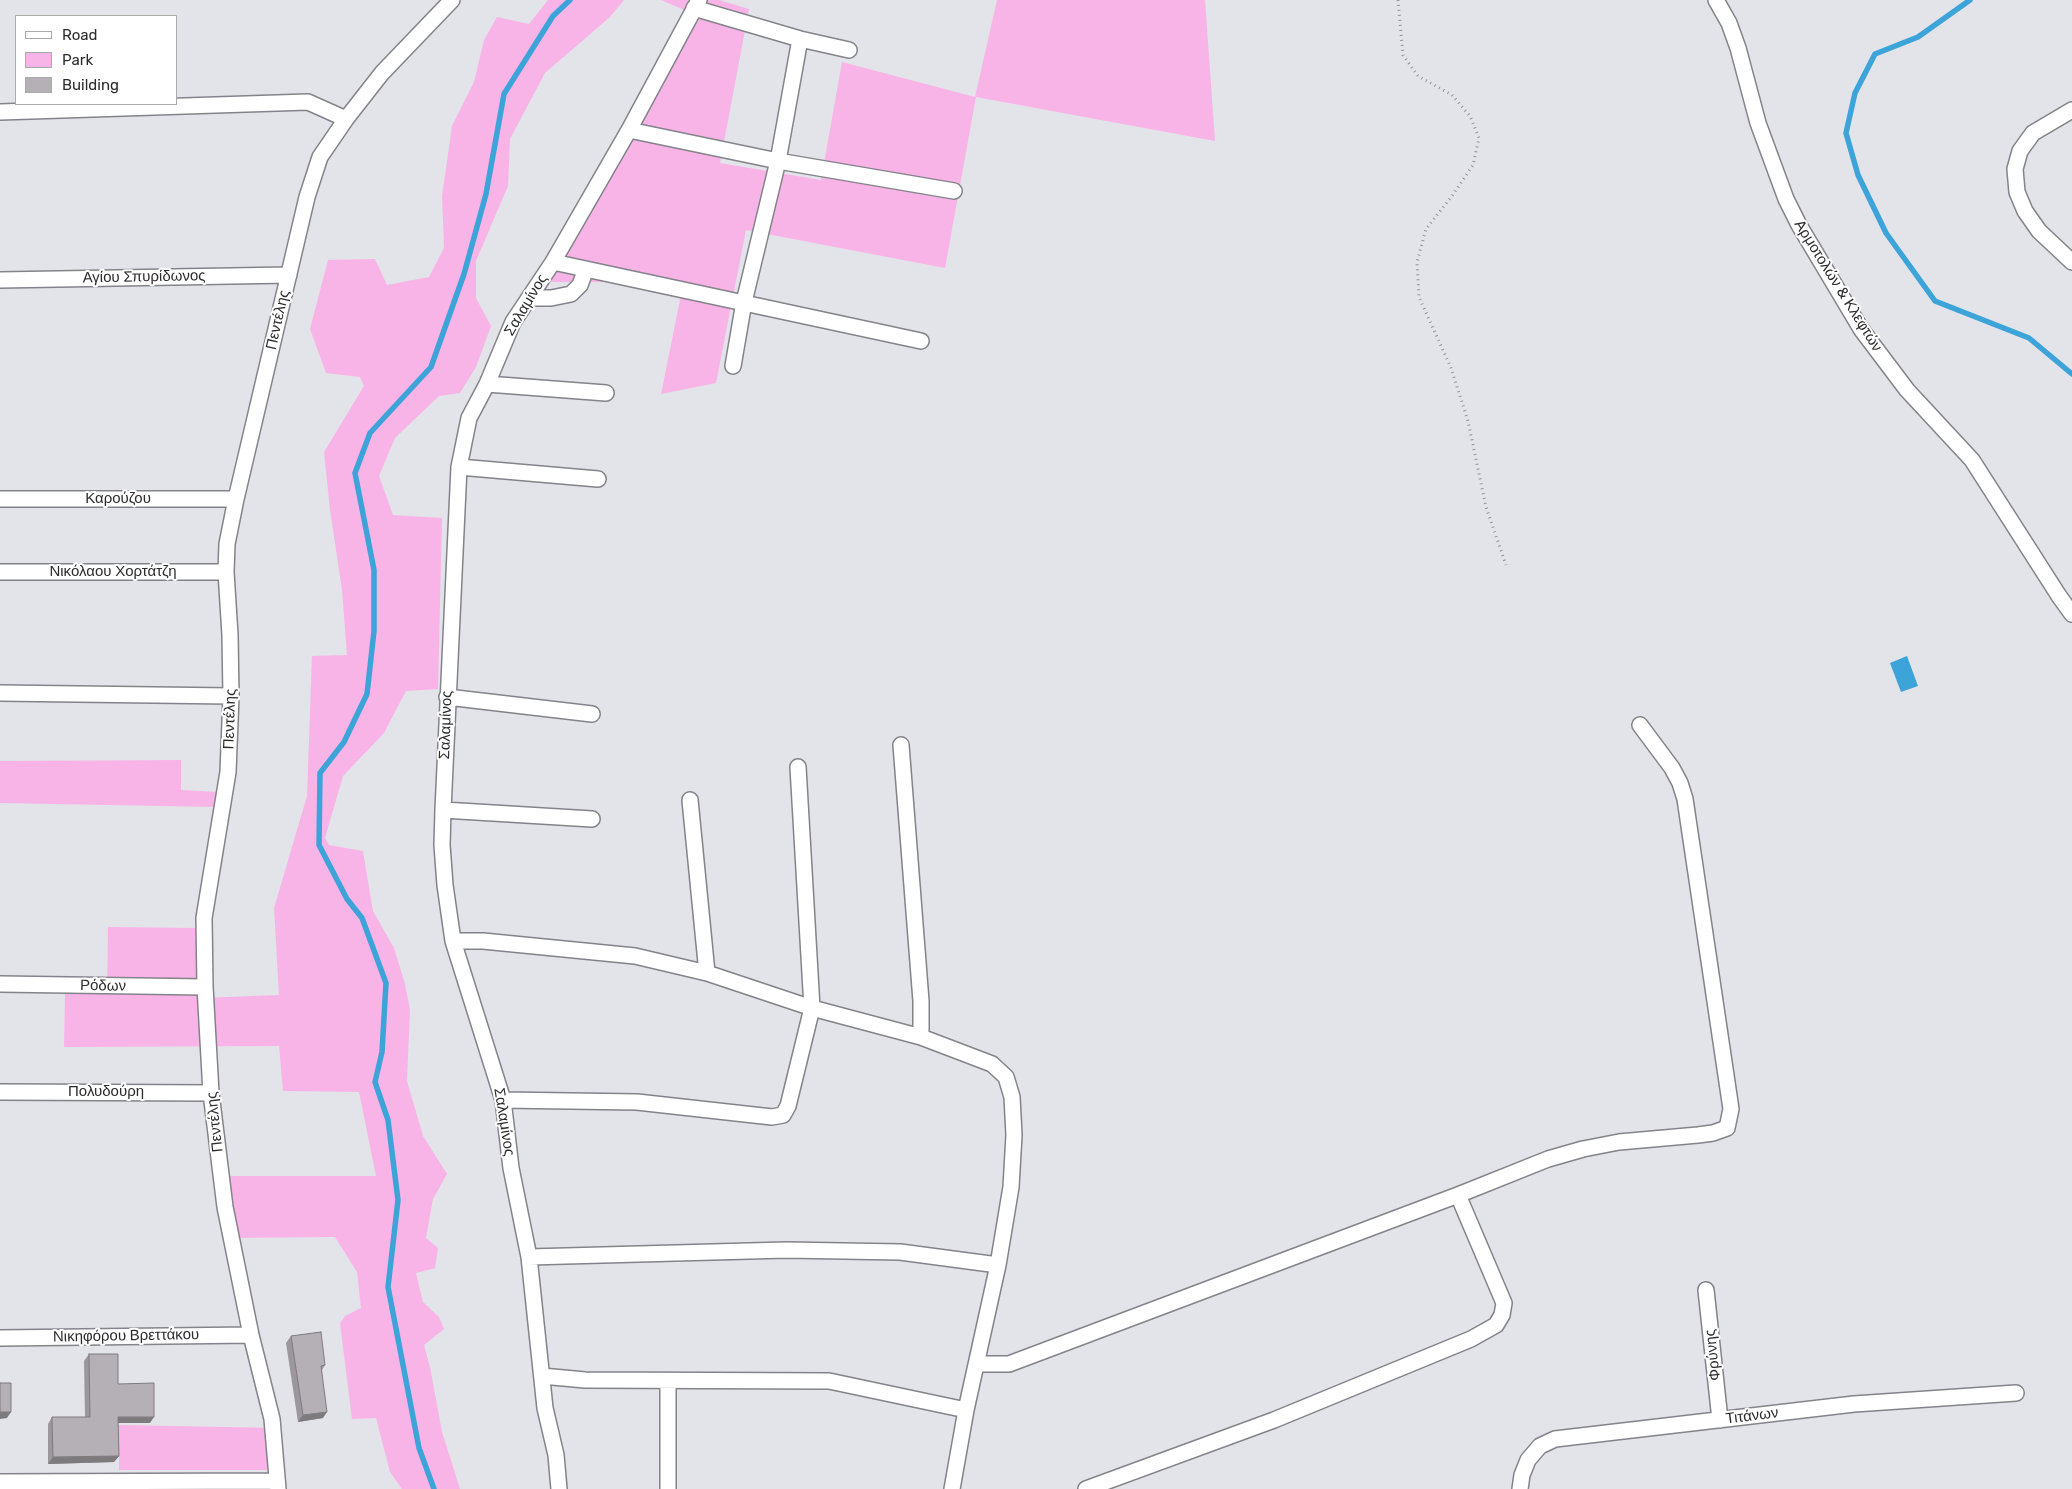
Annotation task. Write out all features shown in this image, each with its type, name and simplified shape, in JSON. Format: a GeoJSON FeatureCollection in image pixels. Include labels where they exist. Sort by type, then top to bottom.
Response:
{"type":"FeatureCollection","features":[{"type":"Feature","properties":{"kind":"street","name":"Πεντέλης"},"geometry":{"type":"LineString","coordinates":[[278,1485],[272,1419],[251,1335],[225,1207],[211,1092],[205,987],[204,918],[228,772],[231,696],[226,572],[227,544],[289,275],[320,157],[346,119],[382,73],[452,0]]}},
{"type":"Feature","properties":{"kind":"street","name":"Αρμοτολών & Κλεφτών"},"geometry":{"type":"LineString","coordinates":[[1716,0],[1732,31],[1758,123],[1786,199],[1799,225],[1861,329],[1907,390],[1972,460],[2072,614]]}},
{"type":"Feature","properties":{"kind":"street"},"geometry":{"type":"LineString","coordinates":[[697,4],[800,39],[849,50]]}},
{"type":"Feature","properties":{"kind":"street","name":"Σαλαμίνος"},"geometry":{"type":"LineString","coordinates":[[559,1489],[556,1455],[545,1408],[529,1257],[511,1168],[503,1100],[453,941],[442,845],[447,697],[459,467],[469,418],[487,384],[513,322],[553,262],[629,130],[697,4]]}},
{"type":"Feature","properties":{"kind":"street"},"geometry":{"type":"LineString","coordinates":[[733,366],[744,302],[778,161],[800,39]]}},
{"type":"Feature","properties":{"kind":"street"},"geometry":{"type":"LineString","coordinates":[[0,112],[308,102],[346,119]]}},
{"type":"Feature","properties":{"kind":"street"},"geometry":{"type":"LineString","coordinates":[[2072,110],[2033,133],[2020,151],[2015,169],[2017,192],[2025,211],[2039,231],[2072,262]]}},
{"type":"Feature","properties":{"kind":"street"},"geometry":{"type":"LineString","coordinates":[[629,130],[778,161],[954,191]]}},
{"type":"Feature","properties":{"kind":"street"},"geometry":{"type":"LineString","coordinates":[[553,262],[921,341]]}},
{"type":"Feature","properties":{"kind":"street"},"geometry":{"type":"LineString","coordinates":[[529,298],[551,298],[571,294],[580,285],[586,269]]}},
{"type":"Feature","properties":{"kind":"street","name":"Αγίου Σπυρίδωνος"},"geometry":{"type":"LineString","coordinates":[[0,280],[289,275]]}},
{"type":"Feature","properties":{"kind":"street"},"geometry":{"type":"LineString","coordinates":[[487,384],[606,393]]}},
{"type":"Feature","properties":{"kind":"street"},"geometry":{"type":"LineString","coordinates":[[459,467],[598,479]]}},
{"type":"Feature","properties":{"kind":"street","name":"Καρούζου"},"geometry":{"type":"LineString","coordinates":[[0,499],[236,499]]}},
{"type":"Feature","properties":{"kind":"street","name":"Νικόλαου Χορτάτζη"},"geometry":{"type":"LineString","coordinates":[[0,572],[226,572]]}},
{"type":"Feature","properties":{"kind":"street"},"geometry":{"type":"LineString","coordinates":[[0,693],[231,696]]}},
{"type":"Feature","properties":{"kind":"street"},"geometry":{"type":"LineString","coordinates":[[447,697],[592,714]]}},
{"type":"Feature","properties":{"kind":"street"},"geometry":{"type":"LineString","coordinates":[[977,1364],[1009,1364],[1458,1195],[1548,1159],[1583,1148],[1619,1142],[1713,1133],[1727,1128],[1730,1109],[1685,798],[1680,782],[1672,768],[1640,725]]}},
{"type":"Feature","properties":{"kind":"street"},"geometry":{"type":"LineString","coordinates":[[901,745],[921,1001],[921,1038]]}},
{"type":"Feature","properties":{"kind":"street"},"geometry":{"type":"LineString","coordinates":[[503,1100],[637,1102],[772,1117],[783,1114],[788,1106],[812,1008],[798,767]]}},
{"type":"Feature","properties":{"kind":"street"},"geometry":{"type":"LineString","coordinates":[[690,800],[706,973]]}},
{"type":"Feature","properties":{"kind":"street"},"geometry":{"type":"LineString","coordinates":[[443,810],[592,819]]}},
{"type":"Feature","properties":{"kind":"street"},"geometry":{"type":"LineString","coordinates":[[453,941],[483,941],[635,956],[706,973],[812,1008],[921,1038],[992,1064],[1006,1077],[1012,1096],[1013,1162],[1011,1187],[998,1264],[966,1410],[952,1489]]}},
{"type":"Feature","properties":{"kind":"street","name":"Ρόδων"},"geometry":{"type":"LineString","coordinates":[[0,984],[205,987]]}},
{"type":"Feature","properties":{"kind":"street","name":"Πολυδούρη"},"geometry":{"type":"LineString","coordinates":[[0,1092],[211,1092]]}},
{"type":"Feature","properties":{"kind":"street"},"geometry":{"type":"LineString","coordinates":[[1086,1489],[1274,1420],[1471,1339],[1496,1325],[1502,1315],[1504,1303],[1458,1195]]}},
{"type":"Feature","properties":{"kind":"street"},"geometry":{"type":"LineString","coordinates":[[529,1257],[786,1250],[900,1252],[998,1264]]}},
{"type":"Feature","properties":{"kind":"street","name":"Φρύνης"},"geometry":{"type":"LineString","coordinates":[[1706,1290],[1720,1420]]}},
{"type":"Feature","properties":{"kind":"street","name":"Νικηφόρου Βρεττάκου"},"geometry":{"type":"LineString","coordinates":[[0,1338],[251,1335]]}},
{"type":"Feature","properties":{"kind":"street"},"geometry":{"type":"LineString","coordinates":[[542,1376],[585,1380],[829,1381],[966,1410]]}},
{"type":"Feature","properties":{"kind":"street"},"geometry":{"type":"LineString","coordinates":[[668,1381],[668,1489]]}},
{"type":"Feature","properties":{"kind":"street","name":"Τιτάνων"},"geometry":{"type":"LineString","coordinates":[[1520,1489],[1524,1467],[1528,1460],[1540,1446],[1555,1439],[1854,1404],[2016,1393]]}},
{"type":"Feature","properties":{"kind":"street"},"geometry":{"type":"LineString","coordinates":[[0,1482],[62,1485],[278,1485]]}},
{"type":"Feature","properties":{"kind":"path"},"geometry":{"type":"LineString","coordinates":[[1398,0],[1403,55],[1418,76],[1452,95],[1470,116],[1479,138],[1472,165],[1452,196],[1426,228],[1416,262],[1419,297],[1454,377],[1468,421],[1486,507],[1506,565]]}},
{"type":"Feature","properties":{"kind":"green space"},"geometry":{"type":"Polygon","coordinates":[[[548,0],[624,0],[610,17],[545,73],[510,139],[508,186],[476,261],[476,298],[491,326],[476,367],[460,393],[439,396],[395,438],[379,476],[393,515],[442,518],[438,689],[406,691],[384,733],[343,776],[325,838],[329,845],[363,851],[373,911],[394,948],[405,984],[410,1010],[407,1081],[423,1136],[447,1174],[433,1199],[426,1238],[438,1248],[435,1268],[416,1273],[423,1302],[439,1317],[444,1329],[424,1345],[442,1432],[460,1489],[402,1489],[390,1472],[376,1418],[352,1419],[340,1323],[345,1316],[361,1308],[357,1272],[335,1237],[226,1238],[213,1176],[376,1176],[359,1092],[283,1091],[279,1046],[64,1047],[65,994],[107,994],[108,927],[195,928],[200,998],[279,995],[274,908],[307,796],[312,656],[347,655],[342,590],[330,510],[324,452],[364,386],[360,377],[326,373],[310,329],[328,260],[375,259],[387,285],[429,277],[444,248],[442,196],[452,126],[474,82],[484,40],[497,17],[529,24],[548,0]]]}},
{"type":"Feature","properties":{"kind":"green space"},"geometry":{"type":"Polygon","coordinates":[[[661,0],[719,0],[749,9],[720,163],[821,180],[842,62],[975,97],[997,0],[1205,0],[1215,141],[976,97],[945,268],[746,230],[716,383],[661,394],[682,290],[641,282],[541,282],[694,14],[661,0]]]}},
{"type":"Feature","properties":{"kind":"green space"},"geometry":{"type":"Polygon","coordinates":[[[181,760],[181,790],[218,792],[216,807],[0,803],[0,761],[181,760]]]}},
{"type":"Feature","properties":{"kind":"green space"},"geometry":{"type":"Polygon","coordinates":[[[119,1425],[278,1428],[282,1470],[119,1470],[119,1425]]]}},
{"type":"Feature","properties":{"kind":"water"},"geometry":{"type":"Polygon","coordinates":[[[1907,656],[1918,686],[1901,692],[1890,663],[1907,656]]]}},
{"type":"Feature","properties":{"kind":"building"},"geometry":{"type":"Polygon","coordinates":[[[321,1332],[325,1365],[321,1366],[327,1412],[303,1415],[291,1336],[321,1332]]]}},
{"type":"Feature","properties":{"kind":"building"},"geometry":{"type":"Polygon","coordinates":[[[89,1354],[118,1354],[118,1384],[154,1383],[154,1417],[118,1417],[119,1456],[53,1457],[52,1417],[90,1417],[89,1354]]]}},
{"type":"Feature","properties":{"kind":"building"},"geometry":{"type":"Polygon","coordinates":[[[0,1383],[11,1383],[11,1412],[0,1412],[0,1383]]]}},
{"type":"Feature","properties":{"kind":"waterway"},"geometry":{"type":"LineString","coordinates":[[434,1489],[419,1448],[388,1287],[398,1200],[388,1120],[375,1082],[382,1052],[386,983],[362,918],[347,899],[319,845],[320,773],[344,742],[367,694],[374,631],[374,570],[355,473],[370,433],[431,367],[464,274],[486,194],[504,94],[553,16],[570,0]]}},
{"type":"Feature","properties":{"kind":"waterway"},"geometry":{"type":"LineString","coordinates":[[1970,0],[1918,37],[1875,54],[1855,93],[1846,133],[1858,175],[1886,233],[1935,301],[2029,338],[2072,374]]}}]}
